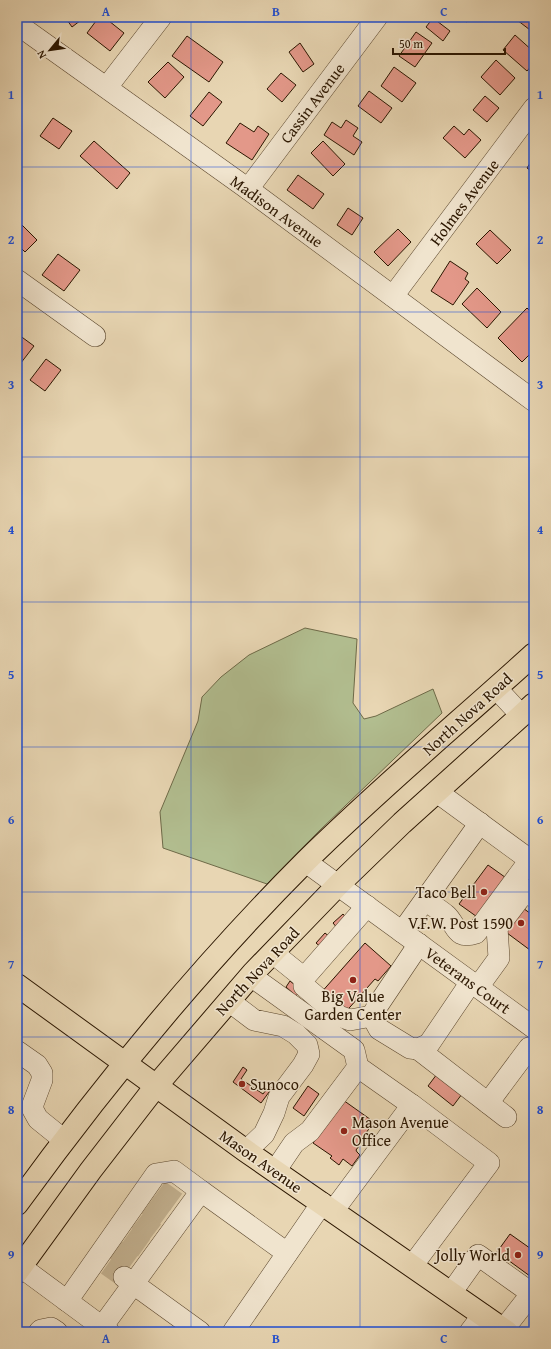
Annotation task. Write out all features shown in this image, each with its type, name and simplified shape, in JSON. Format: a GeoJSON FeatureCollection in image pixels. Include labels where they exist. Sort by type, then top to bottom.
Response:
{"type":"FeatureCollection","features":[{"type":"Feature","properties":{"kind":"main road","name":"North Nova Road"},"geometry":{"type":"LineString","coordinates":[[20,1192],[64,1140],[124,1064],[194,981],[244,925],[356,814],[534,654]]}},
{"type":"Feature","properties":{"kind":"main road","name":"North Nova Road"},"geometry":{"type":"LineString","coordinates":[[19,1269],[91,1170],[156,1086],[251,976],[338,886],[402,823],[529,713]]}},
{"type":"Feature","properties":{"kind":"main road","name":"Mason Avenue"},"geometry":{"type":"LineString","coordinates":[[17,986],[274,1171],[451,1293],[476,1323],[505,1331]]}},
{"type":"Feature","properties":{"kind":"street"},"geometry":{"type":"LineString","coordinates":[[107,87],[161,17]]}},
{"type":"Feature","properties":{"kind":"street","name":"Cassin Avenue"},"geometry":{"type":"LineString","coordinates":[[248,189],[377,17]]}},
{"type":"Feature","properties":{"kind":"street","name":"Madison Avenue"},"geometry":{"type":"LineString","coordinates":[[17,24],[248,189],[534,401]]}},
{"type":"Feature","properties":{"kind":"street","name":"Holmes Avenue"},"geometry":{"type":"LineString","coordinates":[[393,296],[534,108]]}},
{"type":"Feature","properties":{"kind":"street"},"geometry":{"type":"LineString","coordinates":[[17,280],[95,336]]}},
{"type":"Feature","properties":{"kind":"street"},"geometry":{"type":"LineString","coordinates":[[496,688],[529,713]]}},
{"type":"Feature","properties":{"kind":"street"},"geometry":{"type":"LineString","coordinates":[[425,900],[447,916],[454,928],[462,934],[469,935],[476,933],[532,861],[437,792]]}},
{"type":"Feature","properties":{"kind":"street"},"geometry":{"type":"LineString","coordinates":[[402,932],[480,823]]}},
{"type":"Feature","properties":{"kind":"street","name":"Veterans Court"},"geometry":{"type":"LineString","coordinates":[[306,862],[338,886],[361,913],[402,932],[414,951],[475,985],[534,1028]]}},
{"type":"Feature","properties":{"kind":"street"},"geometry":{"type":"LineString","coordinates":[[418,1049],[429,1044],[475,985],[499,958],[498,928],[526,890],[534,897]]}},
{"type":"Feature","properties":{"kind":"street"},"geometry":{"type":"LineString","coordinates":[[361,913],[304,978],[304,986],[339,1016],[350,1020],[372,1016]]}},
{"type":"Feature","properties":{"kind":"street"},"geometry":{"type":"LineString","coordinates":[[372,1016],[414,951]]}},
{"type":"Feature","properties":{"kind":"street"},"geometry":{"type":"LineString","coordinates":[[273,953],[304,978]]}},
{"type":"Feature","properties":{"kind":"street"},"geometry":{"type":"LineString","coordinates":[[251,976],[354,1050],[358,1067],[412,1105],[489,1163],[412,1266]]}},
{"type":"Feature","properties":{"kind":"street"},"geometry":{"type":"LineString","coordinates":[[229,1001],[254,1020],[283,1026],[296,1034],[307,1045],[309,1054],[303,1065],[279,1097],[274,1113],[264,1134],[246,1151]]}},
{"type":"Feature","properties":{"kind":"street"},"geometry":{"type":"LineString","coordinates":[[372,1016],[379,1029],[410,1048],[418,1049],[506,1117]]}},
{"type":"Feature","properties":{"kind":"street"},"geometry":{"type":"LineString","coordinates":[[488,1103],[529,1048]]}},
{"type":"Feature","properties":{"kind":"street"},"geometry":{"type":"LineString","coordinates":[[17,1051],[37,1065],[42,1073],[42,1080],[33,1104],[25,1114],[38,1118],[64,1140]]}},
{"type":"Feature","properties":{"kind":"street"},"geometry":{"type":"LineString","coordinates":[[274,1171],[294,1143],[310,1131],[358,1067]]}},
{"type":"Feature","properties":{"kind":"street"},"geometry":{"type":"LineString","coordinates":[[233,1332],[287,1253],[328,1207],[412,1105]]}},
{"type":"Feature","properties":{"kind":"street"},"geometry":{"type":"LineString","coordinates":[[19,1269],[67,1301],[106,1330],[141,1234],[156,1174],[174,1171],[287,1253]]}},
{"type":"Feature","properties":{"kind":"street"},"geometry":{"type":"LineString","coordinates":[[67,1301],[141,1234],[201,1190]]}},
{"type":"Feature","properties":{"kind":"street"},"geometry":{"type":"LineString","coordinates":[[141,1234],[200,1332]]}},
{"type":"Feature","properties":{"kind":"street"},"geometry":{"type":"LineString","coordinates":[[451,1293],[478,1255],[533,1294],[505,1331]]}},
{"type":"Feature","properties":{"kind":"street"},"geometry":{"type":"LineString","coordinates":[[39,1332],[41,1330],[51,1328],[57,1332]]}},
{"type":"Feature","properties":{"kind":"green space"},"geometry":{"type":"Polygon","coordinates":[[[305,628],[357,639],[353,703],[364,719],[376,716],[433,689],[442,713],[320,830],[267,884],[163,848],[160,812],[198,721],[202,697],[221,677],[249,655],[305,628]]]}},
{"type":"Feature","properties":{"kind":"building"},"geometry":{"type":"Polygon","coordinates":[[[65,17],[85,17],[72,27],[65,17]]]}},
{"type":"Feature","properties":{"kind":"building"},"geometry":{"type":"Polygon","coordinates":[[[99,17],[104,17],[124,33],[110,51],[87,33],[99,17]]]}},
{"type":"Feature","properties":{"kind":"building"},"geometry":{"type":"Polygon","coordinates":[[[459,17],[470,17],[467,22],[459,17]]]}},
{"type":"Feature","properties":{"kind":"building"},"geometry":{"type":"Polygon","coordinates":[[[519,17],[534,17],[534,33],[517,20],[519,17]]]}},
{"type":"Feature","properties":{"kind":"building"},"geometry":{"type":"Polygon","coordinates":[[[433,18],[450,31],[443,41],[426,27],[433,18]]]}},
{"type":"Feature","properties":{"kind":"building"},"geometry":{"type":"Polygon","coordinates":[[[416,32],[432,43],[415,67],[399,56],[416,32]]]}},
{"type":"Feature","properties":{"kind":"building"},"geometry":{"type":"Polygon","coordinates":[[[515,35],[534,52],[534,63],[527,71],[503,50],[515,35]]]}},
{"type":"Feature","properties":{"kind":"building"},"geometry":{"type":"Polygon","coordinates":[[[187,36],[223,62],[209,82],[172,56],[187,36]]]}},
{"type":"Feature","properties":{"kind":"building"},"geometry":{"type":"Polygon","coordinates":[[[300,43],[314,64],[303,72],[289,52],[300,43]]]}},
{"type":"Feature","properties":{"kind":"building"},"geometry":{"type":"Polygon","coordinates":[[[496,60],[515,78],[500,95],[481,77],[496,60]]]}},
{"type":"Feature","properties":{"kind":"building"},"geometry":{"type":"Polygon","coordinates":[[[168,62],[184,77],[165,98],[148,82],[168,62]]]}},
{"type":"Feature","properties":{"kind":"building"},"geometry":{"type":"Polygon","coordinates":[[[394,67],[416,83],[402,102],[381,86],[394,67]]]}},
{"type":"Feature","properties":{"kind":"building"},"geometry":{"type":"Polygon","coordinates":[[[281,73],[296,85],[282,102],[267,89],[281,73]]]}},
{"type":"Feature","properties":{"kind":"building"},"geometry":{"type":"Polygon","coordinates":[[[369,91],[392,108],[381,123],[358,106],[369,91]]]}},
{"type":"Feature","properties":{"kind":"building"},"geometry":{"type":"Polygon","coordinates":[[[209,92],[222,102],[203,126],[190,116],[209,92]]]}},
{"type":"Feature","properties":{"kind":"building"},"geometry":{"type":"Polygon","coordinates":[[[485,96],[499,108],[487,122],[473,110],[485,96]]]}},
{"type":"Feature","properties":{"kind":"building"},"geometry":{"type":"Polygon","coordinates":[[[53,118],[72,131],[59,149],[40,136],[53,118]]]}},
{"type":"Feature","properties":{"kind":"building"},"geometry":{"type":"Polygon","coordinates":[[[346,120],[358,128],[353,136],[362,142],[354,155],[324,135],[332,122],[341,128],[346,120]]]}},
{"type":"Feature","properties":{"kind":"building"},"geometry":{"type":"Polygon","coordinates":[[[240,123],[254,132],[258,126],[269,134],[252,160],[226,143],[240,123]]]}},
{"type":"Feature","properties":{"kind":"building"},"geometry":{"type":"Polygon","coordinates":[[[454,126],[464,135],[469,129],[481,140],[465,158],[443,138],[454,126]]]}},
{"type":"Feature","properties":{"kind":"building"},"geometry":{"type":"Polygon","coordinates":[[[94,141],[130,173],[117,189],[80,156],[94,141]]]}},
{"type":"Feature","properties":{"kind":"building"},"geometry":{"type":"Polygon","coordinates":[[[323,141],[345,164],[333,176],[311,153],[323,141]]]}},
{"type":"Feature","properties":{"kind":"building"},"geometry":{"type":"Polygon","coordinates":[[[534,157],[534,173],[527,168],[534,157]]]}},
{"type":"Feature","properties":{"kind":"building"},"geometry":{"type":"Polygon","coordinates":[[[298,175],[324,194],[313,209],[287,190],[298,175]]]}},
{"type":"Feature","properties":{"kind":"building"},"geometry":{"type":"Polygon","coordinates":[[[348,208],[363,218],[352,235],[337,225],[348,208]]]}},
{"type":"Feature","properties":{"kind":"building"},"geometry":{"type":"Polygon","coordinates":[[[22,225],[37,240],[25,252],[17,244],[17,230],[22,225]]]}},
{"type":"Feature","properties":{"kind":"building"},"geometry":{"type":"Polygon","coordinates":[[[398,229],[411,242],[388,266],[374,252],[398,229]]]}},
{"type":"Feature","properties":{"kind":"building"},"geometry":{"type":"Polygon","coordinates":[[[490,230],[511,250],[497,264],[476,244],[490,230]]]}},
{"type":"Feature","properties":{"kind":"building"},"geometry":{"type":"Polygon","coordinates":[[[58,254],[80,270],[64,291],[42,275],[58,254]]]}},
{"type":"Feature","properties":{"kind":"building"},"geometry":{"type":"Polygon","coordinates":[[[450,261],[468,273],[465,279],[469,282],[453,305],[431,291],[450,261]]]}},
{"type":"Feature","properties":{"kind":"building"},"geometry":{"type":"Polygon","coordinates":[[[477,288],[501,312],[487,328],[462,304],[477,288]]]}},
{"type":"Feature","properties":{"kind":"building"},"geometry":{"type":"Polygon","coordinates":[[[527,308],[534,315],[534,358],[530,354],[522,362],[498,338],[527,308]]]}},
{"type":"Feature","properties":{"kind":"building"},"geometry":{"type":"Polygon","coordinates":[[[19,335],[34,346],[17,368],[17,337],[19,335]]]}},
{"type":"Feature","properties":{"kind":"building"},"geometry":{"type":"Polygon","coordinates":[[[46,359],[61,370],[45,391],[30,380],[46,359]]]}},
{"type":"Feature","properties":{"kind":"building","name":"Taco Bell"},"geometry":{"type":"Polygon","coordinates":[[[488,865],[509,880],[480,919],[459,904],[488,865]]]}},
{"type":"Feature","properties":{"kind":"building","name":"V.F.W. Post 1590"},"geometry":{"type":"Polygon","coordinates":[[[520,906],[534,916],[534,953],[503,930],[520,906]]]}},
{"type":"Feature","properties":{"kind":"building"},"geometry":{"type":"Polygon","coordinates":[[[343,914],[348,920],[338,929],[333,923],[343,914]]]}},
{"type":"Feature","properties":{"kind":"building"},"geometry":{"type":"Polygon","coordinates":[[[325,933],[331,938],[322,948],[316,943],[325,933]]]}},
{"type":"Feature","properties":{"kind":"building","name":"Big Value Garden Center"},"geometry":{"type":"Polygon","coordinates":[[[365,943],[391,966],[378,981],[375,979],[342,1016],[319,995],[365,943]]]}},
{"type":"Feature","properties":{"kind":"building"},"geometry":{"type":"Polygon","coordinates":[[[290,981],[301,990],[296,996],[286,987],[290,981]]]}},
{"type":"Feature","properties":{"kind":"building","name":"Sunoco"},"geometry":{"type":"Polygon","coordinates":[[[243,1067],[247,1070],[241,1079],[263,1094],[269,1086],[272,1088],[261,1103],[233,1082],[243,1067]]]}},
{"type":"Feature","properties":{"kind":"building"},"geometry":{"type":"Polygon","coordinates":[[[437,1074],[462,1094],[453,1106],[428,1086],[437,1074]]]}},
{"type":"Feature","properties":{"kind":"building"},"geometry":{"type":"Polygon","coordinates":[[[308,1086],[319,1094],[304,1116],[293,1108],[308,1086]]]}},
{"type":"Feature","properties":{"kind":"building","name":"Mason Avenue Office"},"geometry":{"type":"Polygon","coordinates":[[[343,1100],[374,1122],[356,1150],[360,1155],[352,1166],[343,1159],[339,1165],[330,1158],[332,1156],[313,1143],[343,1100]]]}},
{"type":"Feature","properties":{"kind":"building","name":"Jolly World"},"geometry":{"type":"Polygon","coordinates":[[[510,1234],[534,1251],[534,1279],[497,1252],[510,1234]]]}},
{"type":"Feature","properties":{"kind":"tunnel"},"geometry":{"type":"LineString","coordinates":[[159,1190],[177,1203]]}},
{"type":"Feature","properties":{"kind":"tunnel"},"geometry":{"type":"LineString","coordinates":[[148,1205],[166,1218]]}},
{"type":"Feature","properties":{"kind":"tunnel"},"geometry":{"type":"LineString","coordinates":[[138,1220],[155,1233]]}},
{"type":"Feature","properties":{"kind":"tunnel"},"geometry":{"type":"LineString","coordinates":[[127,1236],[144,1248]]}},
{"type":"Feature","properties":{"kind":"tunnel"},"geometry":{"type":"LineString","coordinates":[[116,1250],[134,1263]]}},
{"type":"Feature","properties":{"kind":"tunnel"},"geometry":{"type":"LineString","coordinates":[[107,1265],[124,1277]]}},
{"type":"Feature","properties":{"kind":"place","name":"Taco Bell"},"geometry":{"type":"Point","coordinates":[484,892]}},
{"type":"Feature","properties":{"kind":"place","name":"V.F.W. Post 1590"},"geometry":{"type":"Point","coordinates":[521,923]}},
{"type":"Feature","properties":{"kind":"place","name":"Big Value Garden Center"},"geometry":{"type":"Point","coordinates":[353,980]}},
{"type":"Feature","properties":{"kind":"place","name":"Sunoco"},"geometry":{"type":"Point","coordinates":[242,1084]}},
{"type":"Feature","properties":{"kind":"place","name":"Mason Avenue Office"},"geometry":{"type":"Point","coordinates":[344,1131]}},
{"type":"Feature","properties":{"kind":"place","name":"Jolly World"},"geometry":{"type":"Point","coordinates":[518,1255]}}]}
